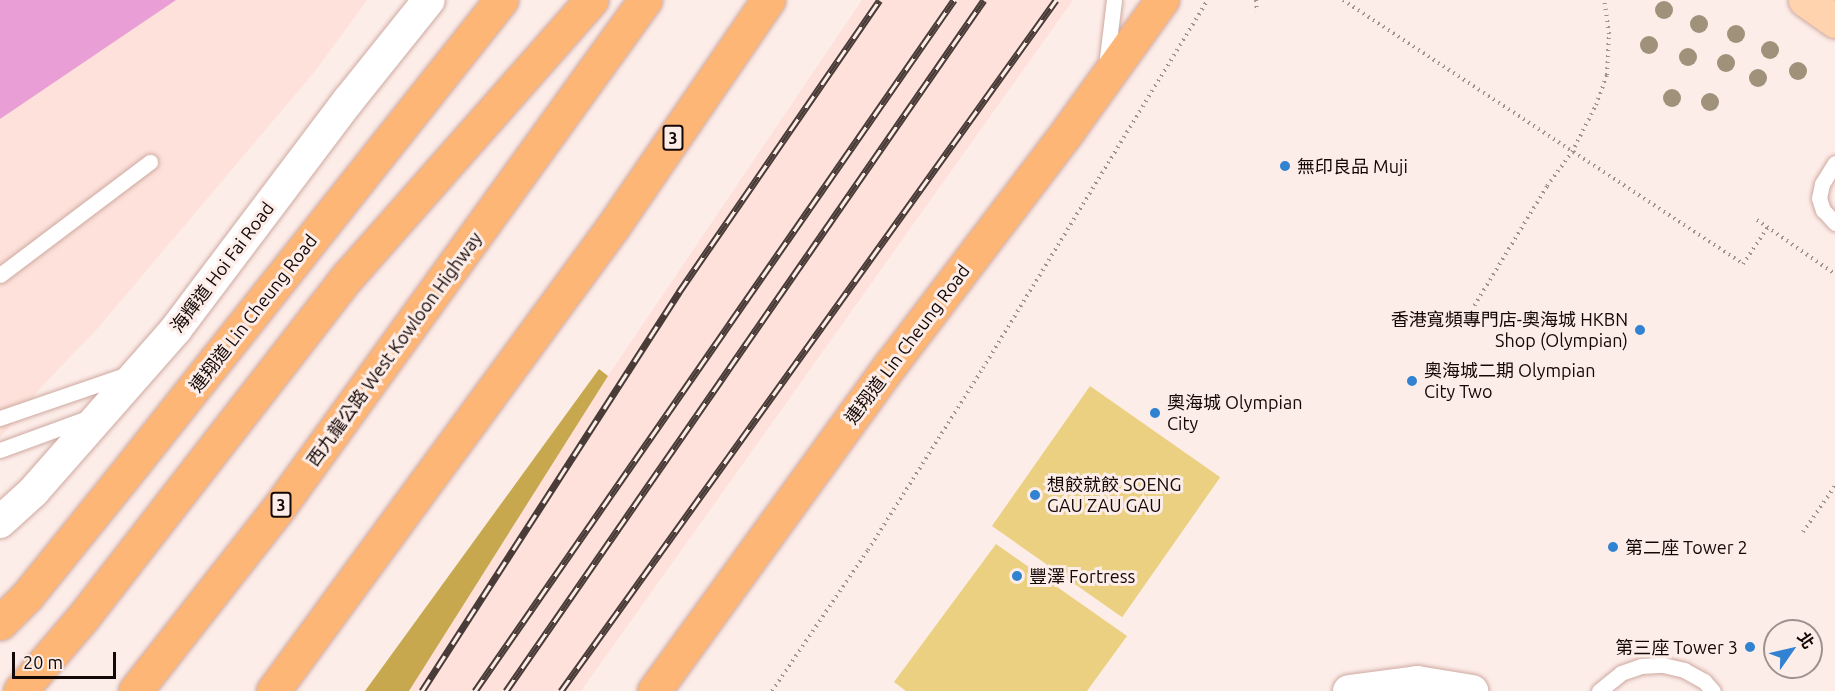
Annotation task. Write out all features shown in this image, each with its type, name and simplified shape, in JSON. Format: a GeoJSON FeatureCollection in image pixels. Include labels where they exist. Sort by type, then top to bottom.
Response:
{"type":"FeatureCollection","features":[{"type":"Feature","properties":{"kind":"highway","name":"連翔道 Lin Cheung Road"},"geometry":{"type":"LineString","coordinates":[[0,623],[27,596],[123,477],[501,0]]}},
{"type":"Feature","properties":{"kind":"highway"},"geometry":{"type":"LineString","coordinates":[[20,691],[84,616],[348,276],[591,0]]}},
{"type":"Feature","properties":{"kind":"highway","name":"西九龍公路 West Kowloon Highway"},"geometry":{"type":"LineString","coordinates":[[135,691],[277,510],[645,0]]}},
{"type":"Feature","properties":{"kind":"highway","name":"3"},"geometry":{"type":"LineString","coordinates":[[273,691],[614,225],[768,0]]}},
{"type":"Feature","properties":{"kind":"highway","name":"連翔道 Lin Cheung Road"},"geometry":{"type":"LineString","coordinates":[[654,691],[884,373],[1067,132],[1162,0]]}},
{"type":"Feature","properties":{"kind":"main road"},"geometry":{"type":"LineString","coordinates":[[1804,0],[1835,21]]}},
{"type":"Feature","properties":{"kind":"street","name":"海輝道 Hoi Fai Road"},"geometry":{"type":"LineString","coordinates":[[0,522],[33,492],[176,329],[348,101],[429,0]]}},
{"type":"Feature","properties":{"kind":"street"},"geometry":{"type":"LineString","coordinates":[[1349,691],[1417,682],[1472,691]]}},
{"type":"Feature","properties":{"kind":"lane"},"geometry":{"type":"LineString","coordinates":[[1104,78],[1114,0]]}},
{"type":"Feature","properties":{"kind":"lane"},"geometry":{"type":"LineString","coordinates":[[0,275],[150,162]]}},
{"type":"Feature","properties":{"kind":"lane"},"geometry":{"type":"LineString","coordinates":[[1834,170],[1822,184],[1819,198],[1823,210],[1835,223]]}},
{"type":"Feature","properties":{"kind":"lane"},"geometry":{"type":"LineString","coordinates":[[0,417],[140,370]]}},
{"type":"Feature","properties":{"kind":"lane"},"geometry":{"type":"LineString","coordinates":[[0,450],[104,411]]}},
{"type":"Feature","properties":{"kind":"lane"},"geometry":{"type":"LineString","coordinates":[[1599,691],[1621,673],[1641,666],[1663,665],[1684,670],[1704,681],[1713,691]]}},
{"type":"Feature","properties":{"kind":"path"},"geometry":{"type":"LineString","coordinates":[[772,691],[868,550],[977,378],[1208,0]]}},
{"type":"Feature","properties":{"kind":"path"},"geometry":{"type":"LineString","coordinates":[[1257,0],[1257,12]]}},
{"type":"Feature","properties":{"kind":"path"},"geometry":{"type":"LineString","coordinates":[[1343,0],[1743,264],[1768,227]]}},
{"type":"Feature","properties":{"kind":"path"},"geometry":{"type":"LineString","coordinates":[[1465,321],[1547,186],[1572,152],[1607,75],[1609,34],[1604,0]]}},
{"type":"Feature","properties":{"kind":"path"},"geometry":{"type":"LineString","coordinates":[[1757,220],[1835,274]]}},
{"type":"Feature","properties":{"kind":"path"},"geometry":{"type":"LineString","coordinates":[[1803,532],[1835,486]]}},
{"type":"Feature","properties":{"kind":"shaded area"},"geometry":{"type":"Polygon","coordinates":[[[0,0],[367,0],[316,70],[97,329],[43,385],[0,438],[0,0]]]}},
{"type":"Feature","properties":{"kind":"shaded area"},"geometry":{"type":"Polygon","coordinates":[[[0,0],[176,0],[0,119],[0,0]]]}},
{"type":"Feature","properties":{"kind":"shaded area"},"geometry":{"type":"Polygon","coordinates":[[[862,0],[1073,0],[581,691],[409,691],[608,376],[862,0]]]}},
{"type":"Feature","properties":{"kind":"shaded area"},"geometry":{"type":"Polygon","coordinates":[[[599,369],[608,376],[409,691],[365,691],[599,369]]]}},
{"type":"Feature","properties":{"kind":"shaded area"},"geometry":{"type":"Polygon","coordinates":[[[1090,386],[1220,477],[1122,617],[992,526],[1090,386]]]}},
{"type":"Feature","properties":{"kind":"shaded area"},"geometry":{"type":"Polygon","coordinates":[[[996,544],[1127,636],[1087,691],[906,691],[894,682],[996,544]]]}},
{"type":"Feature","properties":{"kind":"railway"},"geometry":{"type":"LineString","coordinates":[[422,691],[679,292],[880,0]]}},
{"type":"Feature","properties":{"kind":"railway"},"geometry":{"type":"LineString","coordinates":[[475,691],[954,0]]}},
{"type":"Feature","properties":{"kind":"railway"},"geometry":{"type":"LineString","coordinates":[[506,691],[984,0]]}},
{"type":"Feature","properties":{"kind":"railway"},"geometry":{"type":"LineString","coordinates":[[561,691],[1056,0]]}},
{"type":"Feature","properties":{"kind":"place","name":"無印良品 Muji"},"geometry":{"type":"Point","coordinates":[1285,166]}},
{"type":"Feature","properties":{"kind":"place","name":"香港寬頻專門店-奧海城 HKBN Shop (Olympian)"},"geometry":{"type":"Point","coordinates":[1640,330]}},
{"type":"Feature","properties":{"kind":"place","name":"奧海城二期 Olympian City Two"},"geometry":{"type":"Point","coordinates":[1412,381]}},
{"type":"Feature","properties":{"kind":"place","name":"奧海城 Olympian City"},"geometry":{"type":"Point","coordinates":[1155,413]}},
{"type":"Feature","properties":{"kind":"place","name":"想餃就餃 SOENG GAU ZAU GAU"},"geometry":{"type":"Point","coordinates":[1035,495]}},
{"type":"Feature","properties":{"kind":"place","name":"第二座 Tower 2"},"geometry":{"type":"Point","coordinates":[1613,547]}},
{"type":"Feature","properties":{"kind":"place","name":"豐澤 Fortress"},"geometry":{"type":"Point","coordinates":[1017,576]}},
{"type":"Feature","properties":{"kind":"place","name":"第三座 Tower 3"},"geometry":{"type":"Point","coordinates":[1750,647]}}]}
